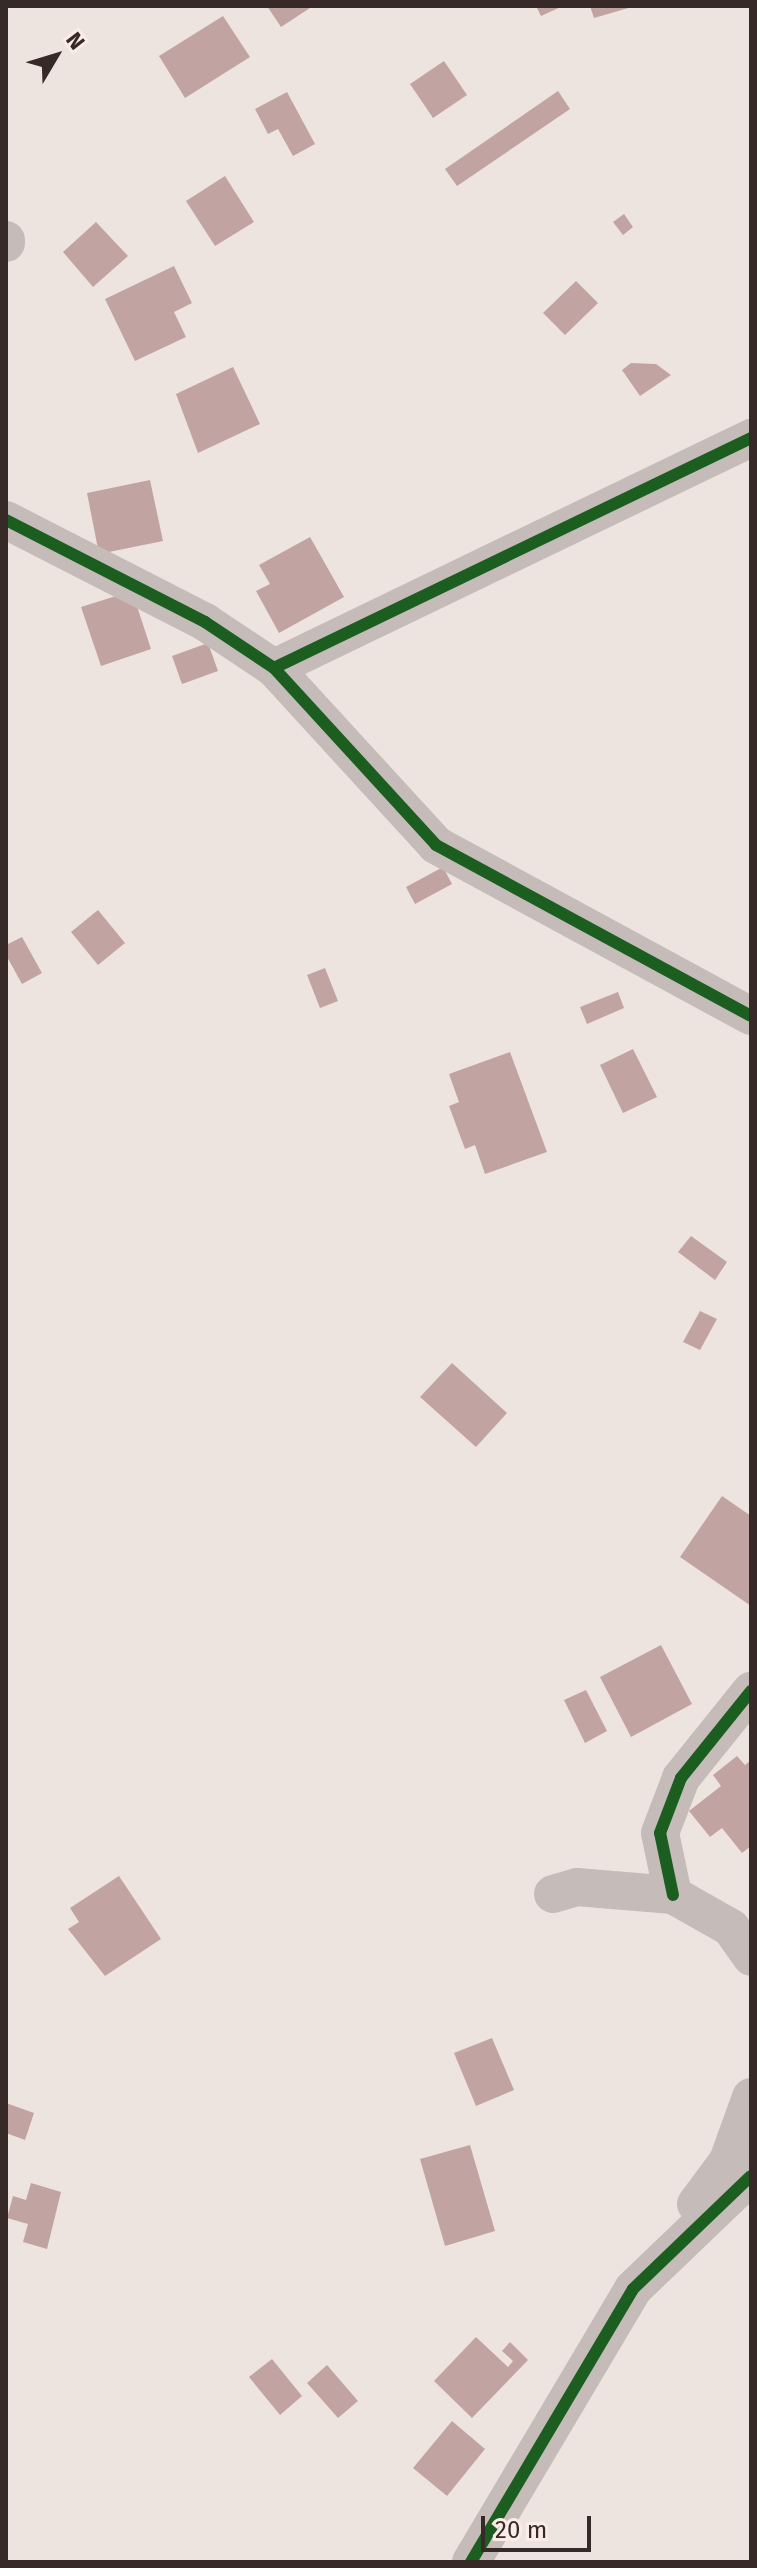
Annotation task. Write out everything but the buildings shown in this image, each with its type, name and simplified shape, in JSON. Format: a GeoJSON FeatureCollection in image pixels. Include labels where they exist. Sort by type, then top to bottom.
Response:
{"type":"FeatureCollection","features":[{"type":"Feature","properties":{"kind":"street"},"geometry":{"type":"LineString","coordinates":[[274,668],[751,438]]}},
{"type":"Feature","properties":{"kind":"street"},"geometry":{"type":"LineString","coordinates":[[6,520],[205,622],[274,668],[436,845],[751,1016]]}},
{"type":"Feature","properties":{"kind":"street"},"geometry":{"type":"LineString","coordinates":[[673,1895],[660,1833],[681,1778],[751,1691]]}},
{"type":"Feature","properties":{"kind":"street"},"geometry":{"type":"LineString","coordinates":[[553,1894],[577,1887],[673,1895],[731,1928],[751,1957]]}},
{"type":"Feature","properties":{"kind":"street"},"geometry":{"type":"LineString","coordinates":[[471,2562],[633,2289],[728,2161],[751,2097]]}},
{"type":"Feature","properties":{"kind":"street"},"geometry":{"type":"LineString","coordinates":[[633,2289],[751,2176]]}},
{"type":"Feature","properties":{"kind":"cycle path"},"geometry":{"type":"LineString","coordinates":[[274,668],[751,438]]}},
{"type":"Feature","properties":{"kind":"cycle path"},"geometry":{"type":"LineString","coordinates":[[6,520],[205,622],[274,668],[436,845],[751,1016]]}},
{"type":"Feature","properties":{"kind":"cycle path"},"geometry":{"type":"LineString","coordinates":[[673,1895],[660,1833],[681,1778],[751,1691]]}},
{"type":"Feature","properties":{"kind":"cycle path"},"geometry":{"type":"LineString","coordinates":[[471,2562],[633,2289],[751,2176]]}}]}
